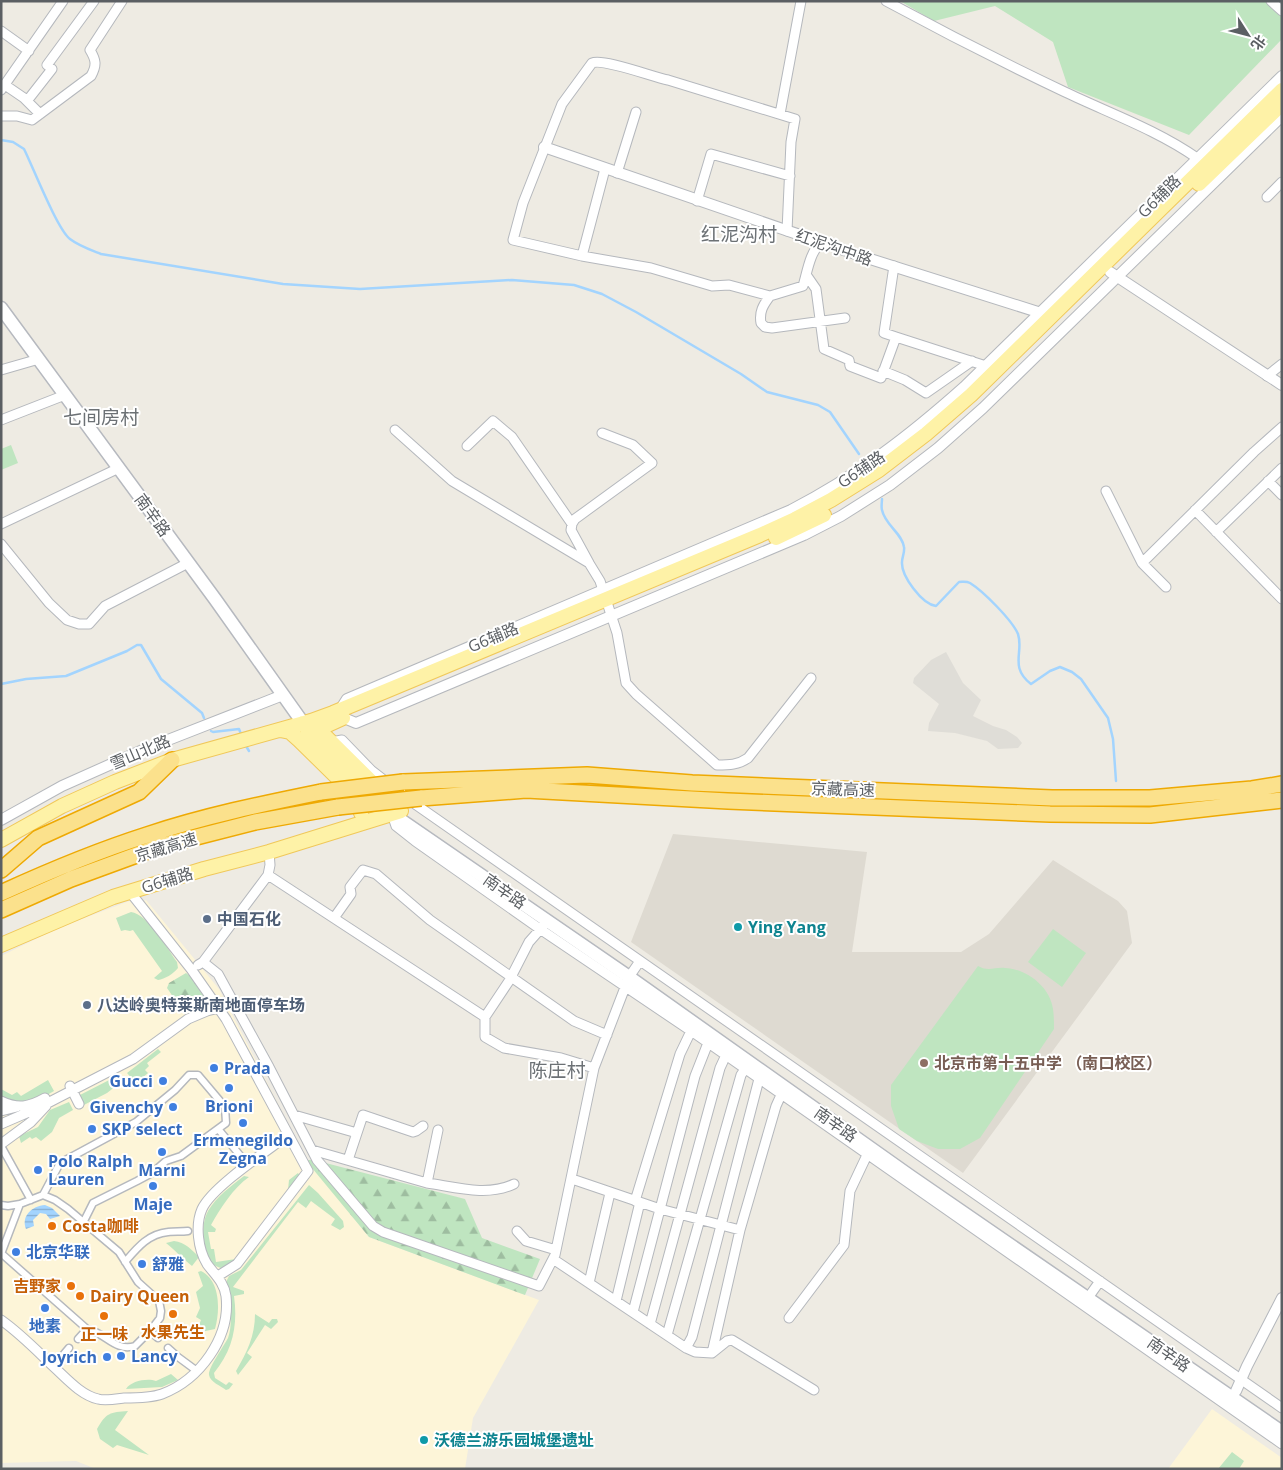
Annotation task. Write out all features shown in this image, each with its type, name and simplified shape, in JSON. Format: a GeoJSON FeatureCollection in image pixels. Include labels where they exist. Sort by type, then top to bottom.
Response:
{"type":"FeatureCollection","features":[{"type":"Feature","properties":{"kind":"highway"},"geometry":{"type":"LineString","coordinates":[[1,870],[38,838],[139,792],[172,760]]}},
{"type":"Feature","properties":{"kind":"highway","name":"京藏高速"},"geometry":{"type":"LineString","coordinates":[[1,893],[64,864],[147,834],[240,809],[321,792],[403,782],[587,775],[692,783],[1042,797],[1140,798],[1252,789],[1282,784]]}},
{"type":"Feature","properties":{"kind":"highway","name":"京藏高速"},"geometry":{"type":"LineString","coordinates":[[1,910],[71,879],[161,846],[255,822],[338,807],[526,790],[1050,814],[1140,814],[1282,800]]}},
{"type":"Feature","properties":{"kind":"main road","name":"G6辅路"},"geometry":{"type":"LineString","coordinates":[[607,604],[795,519],[831,500],[895,458],[926,434],[978,388],[1282,90]]}},
{"type":"Feature","properties":{"kind":"main road","name":"G6辅路"},"geometry":{"type":"LineString","coordinates":[[1,840],[62,806],[115,782],[172,760],[280,730],[311,725],[342,714],[607,604],[800,527],[836,508],[885,478],[932,441],[977,401],[1114,274],[1282,104]]}},
{"type":"Feature","properties":{"kind":"main road","name":"南辛路"},"geometry":{"type":"LineString","coordinates":[[1,308],[283,695],[311,725]]}},
{"type":"Feature","properties":{"kind":"main road"},"geometry":{"type":"LineString","coordinates":[[311,725],[331,742],[396,813]]}},
{"type":"Feature","properties":{"kind":"main road"},"geometry":{"type":"LineString","coordinates":[[311,725],[317,743],[396,813]]}},
{"type":"Feature","properties":{"kind":"main road"},"geometry":{"type":"LineString","coordinates":[[280,730],[290,732],[357,797],[362,812],[356,826]]}},
{"type":"Feature","properties":{"kind":"main road","name":"G6辅路"},"geometry":{"type":"LineString","coordinates":[[1,945],[77,912],[130,892],[396,813]]}},
{"type":"Feature","properties":{"kind":"main road","name":"南辛路"},"geometry":{"type":"LineString","coordinates":[[396,813],[544,925],[632,974]]}},
{"type":"Feature","properties":{"kind":"main road","name":"南辛路"},"geometry":{"type":"LineString","coordinates":[[396,813],[632,974],[1091,1294],[1282,1432]]}},
{"type":"Feature","properties":{"kind":"main road","name":"南辛路"},"geometry":{"type":"LineString","coordinates":[[1091,1294],[1238,1385],[1282,1422]]}},
{"type":"Feature","properties":{"kind":"street"},"geometry":{"type":"LineString","coordinates":[[5,85],[63,1]]}},
{"type":"Feature","properties":{"kind":"street"},"geometry":{"type":"LineString","coordinates":[[27,101],[52,69],[47,65],[94,1]]}},
{"type":"Feature","properties":{"kind":"street"},"geometry":{"type":"LineString","coordinates":[[1,116],[18,116],[32,120],[91,76],[96,68],[96,60],[90,50],[122,1]]}},
{"type":"Feature","properties":{"kind":"street"},"geometry":{"type":"LineString","coordinates":[[780,114],[801,1]]}},
{"type":"Feature","properties":{"kind":"street"},"geometry":{"type":"LineString","coordinates":[[886,1],[1057,88],[1177,144],[1197,158]]}},
{"type":"Feature","properties":{"kind":"street"},"geometry":{"type":"LineString","coordinates":[[1271,1],[1282,11]]}},
{"type":"Feature","properties":{"kind":"street"},"geometry":{"type":"LineString","coordinates":[[1,31],[29,51]]}},
{"type":"Feature","properties":{"kind":"street"},"geometry":{"type":"LineString","coordinates":[[787,231],[791,142],[796,119],[668,80],[596,61],[592,63],[562,104],[544,147],[517,222],[513,240],[582,256],[652,268],[712,286],[729,284],[770,296],[803,286],[816,246],[822,242]]}},
{"type":"Feature","properties":{"kind":"street"},"geometry":{"type":"LineString","coordinates":[[1,74],[5,85],[27,101],[40,114]]}},
{"type":"Feature","properties":{"kind":"street","name":"G6辅路"},"geometry":{"type":"LineString","coordinates":[[607,604],[756,526],[826,492],[873,462],[920,427],[986,366],[1282,76]]}},
{"type":"Feature","properties":{"kind":"street"},"geometry":{"type":"LineString","coordinates":[[617,173],[636,112]]}},
{"type":"Feature","properties":{"kind":"street","name":"G6辅路"},"geometry":{"type":"LineString","coordinates":[[1114,274],[1282,116]]}},
{"type":"Feature","properties":{"kind":"street","name":"红泥沟中路"},"geometry":{"type":"LineString","coordinates":[[544,147],[787,231],[1040,313]]}},
{"type":"Feature","properties":{"kind":"street"},"geometry":{"type":"LineString","coordinates":[[697,200],[711,154],[790,176]]}},
{"type":"Feature","properties":{"kind":"street"},"geometry":{"type":"LineString","coordinates":[[582,256],[605,169]]}},
{"type":"Feature","properties":{"kind":"street"},"geometry":{"type":"LineString","coordinates":[[1267,197],[1282,182]]}},
{"type":"Feature","properties":{"kind":"street"},"geometry":{"type":"LineString","coordinates":[[894,266],[884,333],[986,366]]}},
{"type":"Feature","properties":{"kind":"street"},"geometry":{"type":"LineString","coordinates":[[1114,274],[1282,386]]}},
{"type":"Feature","properties":{"kind":"street"},"geometry":{"type":"LineString","coordinates":[[807,276],[816,289],[824,349],[848,360],[850,366],[881,378],[896,337]]}},
{"type":"Feature","properties":{"kind":"street"},"geometry":{"type":"LineString","coordinates":[[770,296],[764,304],[760,315],[761,323],[765,326],[772,328],[845,318]]}},
{"type":"Feature","properties":{"kind":"street"},"geometry":{"type":"LineString","coordinates":[[1,370],[39,359]]}},
{"type":"Feature","properties":{"kind":"street"},"geometry":{"type":"LineString","coordinates":[[883,370],[926,392],[972,362]]}},
{"type":"Feature","properties":{"kind":"street"},"geometry":{"type":"LineString","coordinates":[[1267,376],[1282,364]]}},
{"type":"Feature","properties":{"kind":"street"},"geometry":{"type":"LineString","coordinates":[[1,420],[66,395]]}},
{"type":"Feature","properties":{"kind":"street"},"geometry":{"type":"LineString","coordinates":[[466,446],[492,421],[512,437],[572,524]]}},
{"type":"Feature","properties":{"kind":"street"},"geometry":{"type":"LineString","coordinates":[[1142,563],[1282,427]]}},
{"type":"Feature","properties":{"kind":"street"},"geometry":{"type":"LineString","coordinates":[[395,430],[452,480],[589,563]]}},
{"type":"Feature","properties":{"kind":"street"},"geometry":{"type":"LineString","coordinates":[[602,432],[633,445],[652,463],[575,519],[571,530],[600,581],[617,633],[626,683],[717,765],[728,765],[740,763],[748,758],[811,678]]}},
{"type":"Feature","properties":{"kind":"street"},"geometry":{"type":"LineString","coordinates":[[1,524],[119,468]]}},
{"type":"Feature","properties":{"kind":"street"},"geometry":{"type":"LineString","coordinates":[[1216,532],[1282,468]]}},
{"type":"Feature","properties":{"kind":"street"},"geometry":{"type":"LineString","coordinates":[[1268,481],[1282,495]]}},
{"type":"Feature","properties":{"kind":"street"},"geometry":{"type":"LineString","coordinates":[[1106,491],[1142,563],[1166,587]]}},
{"type":"Feature","properties":{"kind":"street"},"geometry":{"type":"LineString","coordinates":[[1195,510],[1282,599]]}},
{"type":"Feature","properties":{"kind":"street"},"geometry":{"type":"LineString","coordinates":[[1,544],[49,603],[67,620],[80,624],[89,624],[105,606],[188,563]]}},
{"type":"Feature","properties":{"kind":"street","name":"雪山北路"},"geometry":{"type":"LineString","coordinates":[[1,820],[62,786],[145,749],[283,695]]}},
{"type":"Feature","properties":{"kind":"street"},"geometry":{"type":"LineString","coordinates":[[331,742],[342,740],[371,770],[418,801],[632,974],[691,1031],[867,1155],[1091,1294],[1282,1444]]}},
{"type":"Feature","properties":{"kind":"street"},"geometry":{"type":"LineString","coordinates":[[396,813],[418,801]]}},
{"type":"Feature","properties":{"kind":"street"},"geometry":{"type":"LineString","coordinates":[[191,969],[203,962],[268,875],[270,866],[269,852]]}},
{"type":"Feature","properties":{"kind":"street"},"geometry":{"type":"LineString","coordinates":[[334,918],[351,894],[350,887],[363,870],[376,874],[430,920],[574,1021],[607,1035]]}},
{"type":"Feature","properties":{"kind":"street"},"geometry":{"type":"LineString","coordinates":[[268,875],[485,1018]]}},
{"type":"Feature","properties":{"kind":"street"},"geometry":{"type":"LineString","coordinates":[[130,892],[191,969],[226,1019],[308,1172],[237,1264],[218,1276]]}},
{"type":"Feature","properties":{"kind":"street"},"geometry":{"type":"LineString","coordinates":[[544,925],[529,942],[511,977],[485,1018],[485,1037],[504,1048],[561,1058],[594,1068]]}},
{"type":"Feature","properties":{"kind":"street"},"geometry":{"type":"LineString","coordinates":[[203,962],[218,974],[317,1160],[378,1229],[539,1286],[554,1255],[572,1179],[594,1068],[632,974]]}},
{"type":"Feature","properties":{"kind":"street"},"geometry":{"type":"LineString","coordinates":[[1,1111],[39,1101],[133,1059],[188,1019],[217,1006]]}},
{"type":"Feature","properties":{"kind":"street"},"geometry":{"type":"LineString","coordinates":[[616,1301],[638,1202],[680,1054],[691,1031]]}},
{"type":"Feature","properties":{"kind":"street"},"geometry":{"type":"LineString","coordinates":[[633,1312],[695,1076],[708,1043]]}},
{"type":"Feature","properties":{"kind":"street"},"geometry":{"type":"LineString","coordinates":[[650,1324],[720,1068],[726,1056]]}},
{"type":"Feature","properties":{"kind":"street"},"geometry":{"type":"LineString","coordinates":[[667,1335],[741,1076],[745,1069]]}},
{"type":"Feature","properties":{"kind":"street"},"geometry":{"type":"LineString","coordinates":[[1,1205],[20,1204],[42,1195],[60,1163],[136,1122],[175,1090],[188,1075],[198,1075],[225,1107],[226,1124],[181,1156],[166,1161],[137,1181],[93,1203],[83,1223]]}},
{"type":"Feature","properties":{"kind":"street"},"geometry":{"type":"LineString","coordinates":[[686,1348],[692,1337],[759,1079]]}},
{"type":"Feature","properties":{"kind":"street"},"geometry":{"type":"LineString","coordinates":[[2,1123],[38,1108],[71,1088]]}},
{"type":"Feature","properties":{"kind":"street"},"geometry":{"type":"LineString","coordinates":[[71,1088],[79,1104]]}},
{"type":"Feature","properties":{"kind":"street"},"geometry":{"type":"LineString","coordinates":[[712,1353],[740,1230],[776,1106],[781,1095]]}},
{"type":"Feature","properties":{"kind":"street"},"geometry":{"type":"LineString","coordinates":[[1,1101],[22,1107]]}},
{"type":"Feature","properties":{"kind":"street"},"geometry":{"type":"LineString","coordinates":[[31,1200],[1,1145],[35,1119],[49,1102]]}},
{"type":"Feature","properties":{"kind":"street"},"geometry":{"type":"LineString","coordinates":[[294,1115],[357,1133]]}},
{"type":"Feature","properties":{"kind":"street"},"geometry":{"type":"LineString","coordinates":[[348,1160],[363,1115],[412,1132],[416,1132],[423,1126]]}},
{"type":"Feature","properties":{"kind":"street"},"geometry":{"type":"LineString","coordinates":[[219,1130],[248,1166]]}},
{"type":"Feature","properties":{"kind":"street"},"geometry":{"type":"LineString","coordinates":[[427,1183],[438,1130]]}},
{"type":"Feature","properties":{"kind":"street"},"geometry":{"type":"LineString","coordinates":[[1,1320],[76,1387],[98,1400],[160,1395],[181,1386],[213,1352],[222,1332],[225,1316],[226,1296],[223,1285],[207,1263],[198,1236],[199,1218],[202,1209],[223,1184],[288,1135]]}},
{"type":"Feature","properties":{"kind":"street"},"geometry":{"type":"LineString","coordinates":[[312,1150],[427,1183],[487,1191],[500,1190],[514,1184]]}},
{"type":"Feature","properties":{"kind":"street"},"geometry":{"type":"LineString","coordinates":[[789,1318],[844,1245],[850,1191],[867,1155]]}},
{"type":"Feature","properties":{"kind":"street"},"geometry":{"type":"LineString","coordinates":[[572,1179],[660,1209],[740,1230]]}},
{"type":"Feature","properties":{"kind":"street"},"geometry":{"type":"LineString","coordinates":[[589,1283],[610,1193]]}},
{"type":"Feature","properties":{"kind":"street"},"geometry":{"type":"LineString","coordinates":[[20,1204],[1,1254],[87,1328],[97,1331],[118,1346],[135,1346],[160,1318],[161,1305],[159,1301],[138,1282],[119,1252],[55,1200],[42,1195]]}},
{"type":"Feature","properties":{"kind":"street"},"geometry":{"type":"LineString","coordinates":[[517,1230],[526,1240],[554,1255],[589,1283],[686,1348],[695,1352],[712,1353],[727,1341],[732,1340],[814,1390]]}},
{"type":"Feature","properties":{"kind":"street"},"geometry":{"type":"LineString","coordinates":[[125,1262],[142,1242],[156,1234],[170,1231],[178,1233],[188,1231]]}},
{"type":"Feature","properties":{"kind":"street"},"geometry":{"type":"LineString","coordinates":[[1282,1298],[1238,1385],[1282,1408]]}},
{"type":"Feature","properties":{"kind":"street"},"geometry":{"type":"LineString","coordinates":[[78,1338],[87,1328]]}},
{"type":"Feature","properties":{"kind":"street"},"geometry":{"type":"LineString","coordinates":[[150,1331],[158,1338]]}},
{"type":"Feature","properties":{"kind":"street"},"geometry":{"type":"LineString","coordinates":[[54,1366],[69,1348]]}},
{"type":"Feature","properties":{"kind":"street"},"geometry":{"type":"LineString","coordinates":[[168,1348],[197,1370]]}},
{"type":"Feature","properties":{"kind":"shaded area"},"geometry":{"type":"Polygon","coordinates":[[[946,652],[963,683],[981,700],[973,716],[1006,730],[1017,737],[1022,743],[1018,748],[998,749],[987,741],[955,733],[928,731],[929,723],[939,704],[913,683],[914,678],[931,660],[946,652]]]}},
{"type":"Feature","properties":{"kind":"shaded area","name":"北京市第十五中学 （南口校区）"},"geometry":{"type":"Polygon","coordinates":[[[673,834],[867,852],[852,952],[961,952],[989,934],[1053,860],[1118,901],[1127,911],[1132,943],[963,1173],[631,942],[673,834]]]}},
{"type":"Feature","properties":{"kind":"shaded area"},"geometry":{"type":"Polygon","coordinates":[[[132,900],[137,904],[146,900],[219,989],[307,1160],[369,1237],[539,1300],[473,1418],[465,1469],[96,1469],[76,1461],[1,1463],[1,956],[58,928],[132,900]]]}},
{"type":"Feature","properties":{"kind":"shaded area"},"geometry":{"type":"Polygon","coordinates":[[[1212,1409],[1282,1458],[1282,1469],[1168,1469],[1212,1409]]]}},
{"type":"Feature","properties":{"kind":"green space"},"geometry":{"type":"Polygon","coordinates":[[[900,1],[1282,1],[1282,39],[1189,135],[1068,87],[1053,42],[995,6],[934,21],[900,1]]]}},
{"type":"Feature","properties":{"kind":"green space"},"geometry":{"type":"Polygon","coordinates":[[[11,445],[18,463],[1,470],[1,449],[11,445]]]}},
{"type":"Feature","properties":{"kind":"green space"},"geometry":{"type":"Polygon","coordinates":[[[131,912],[137,914],[150,925],[177,962],[178,968],[169,976],[158,980],[154,978],[162,971],[133,930],[121,931],[116,918],[131,912]]]}},
{"type":"Feature","properties":{"kind":"green space"},"geometry":{"type":"Polygon","coordinates":[[[1053,929],[1086,953],[1062,987],[1028,962],[1053,929]]]}},
{"type":"Feature","properties":{"kind":"green space"},"geometry":{"type":"Polygon","coordinates":[[[978,966],[988,969],[1013,969],[1036,981],[1047,993],[1051,1001],[1054,1029],[980,1138],[960,1149],[938,1149],[917,1141],[899,1129],[891,1106],[891,1085],[978,966]]]}},
{"type":"Feature","properties":{"kind":"green space"},"geometry":{"type":"Polygon","coordinates":[[[186,973],[207,999],[187,1008],[178,1004],[167,988],[169,983],[186,973]]]}},
{"type":"Feature","properties":{"kind":"green space"},"geometry":{"type":"Polygon","coordinates":[[[158,1049],[161,1052],[147,1063],[149,1066],[145,1070],[148,1073],[136,1083],[127,1073],[158,1049]]]}},
{"type":"Feature","properties":{"kind":"green space"},"geometry":{"type":"Polygon","coordinates":[[[117,1076],[121,1082],[107,1093],[82,1106],[78,1096],[117,1076]]]}},
{"type":"Feature","properties":{"kind":"green space"},"geometry":{"type":"Polygon","coordinates":[[[48,1080],[54,1091],[40,1098],[29,1101],[1,1099],[1,1089],[12,1095],[17,1092],[21,1096],[48,1080]]]}},
{"type":"Feature","properties":{"kind":"green space"},"geometry":{"type":"Polygon","coordinates":[[[69,1102],[73,1110],[59,1118],[52,1132],[41,1141],[36,1137],[32,1139],[30,1137],[21,1143],[19,1136],[38,1127],[50,1110],[69,1102]]]}},
{"type":"Feature","properties":{"kind":"green space"},"geometry":{"type":"Polygon","coordinates":[[[307,1160],[314,1160],[465,1199],[482,1238],[540,1259],[525,1295],[369,1237],[307,1160]]]}},
{"type":"Feature","properties":{"kind":"green space"},"geometry":{"type":"Polygon","coordinates":[[[298,1173],[300,1176],[235,1262],[223,1268],[214,1265],[206,1252],[203,1234],[205,1217],[215,1201],[244,1176],[249,1177],[232,1193],[218,1212],[211,1225],[216,1229],[215,1232],[208,1232],[216,1262],[236,1259],[288,1190],[289,1180],[298,1173]]]}},
{"type":"Feature","properties":{"kind":"green space"},"geometry":{"type":"Polygon","coordinates":[[[309,1185],[343,1221],[344,1227],[340,1230],[331,1225],[335,1219],[311,1201],[306,1208],[298,1202],[233,1287],[244,1291],[244,1294],[234,1296],[235,1317],[233,1337],[226,1355],[214,1373],[215,1378],[226,1385],[229,1382],[233,1384],[226,1390],[214,1382],[209,1372],[228,1338],[230,1330],[227,1280],[229,1276],[241,1270],[309,1185]]]}},
{"type":"Feature","properties":{"kind":"green space"},"geometry":{"type":"Polygon","coordinates":[[[174,1241],[185,1245],[199,1257],[192,1266],[166,1243],[174,1241]]]}},
{"type":"Feature","properties":{"kind":"green space"},"geometry":{"type":"Polygon","coordinates":[[[201,1271],[208,1276],[216,1289],[218,1314],[215,1329],[196,1333],[201,1320],[196,1317],[200,1308],[196,1292],[203,1286],[198,1272],[201,1271]]]}},
{"type":"Feature","properties":{"kind":"green space"},"geometry":{"type":"Polygon","coordinates":[[[255,1314],[269,1323],[272,1319],[277,1319],[278,1322],[271,1329],[265,1325],[247,1353],[252,1357],[238,1375],[236,1371],[252,1337],[255,1314]]]}},
{"type":"Feature","properties":{"kind":"green space"},"geometry":{"type":"Polygon","coordinates":[[[171,1374],[178,1380],[162,1387],[126,1389],[135,1382],[144,1380],[156,1381],[171,1374]]]}},
{"type":"Feature","properties":{"kind":"green space"},"geometry":{"type":"Polygon","coordinates":[[[128,1411],[115,1430],[149,1455],[117,1445],[113,1448],[100,1439],[97,1429],[109,1414],[128,1411]]]}},
{"type":"Feature","properties":{"kind":"green space"},"geometry":{"type":"Polygon","coordinates":[[[1232,1452],[1244,1461],[1239,1469],[1218,1469],[1232,1452]]]}},
{"type":"Feature","properties":{"kind":"water"},"geometry":{"type":"Polygon","coordinates":[[[45,1205],[52,1208],[60,1216],[50,1219],[46,1214],[40,1213],[33,1220],[34,1226],[26,1229],[25,1220],[29,1212],[36,1207],[45,1205]]]}},
{"type":"Feature","properties":{"kind":"waterway"},"geometry":{"type":"LineString","coordinates":[[1,140],[13,142],[24,149],[52,211],[70,239],[85,248],[101,254],[283,284],[360,289],[512,280],[574,285],[602,294],[636,312],[741,374],[767,392],[818,405],[830,412],[859,454]]}},
{"type":"Feature","properties":{"kind":"waterway"},"geometry":{"type":"LineString","coordinates":[[882,499],[882,509],[886,520],[903,542],[902,562],[905,574],[919,595],[930,604],[936,606],[959,582],[970,583],[997,606],[1015,628],[1019,641],[1019,665],[1024,678],[1031,684],[1050,671],[1060,667],[1072,672],[1081,679],[1108,718],[1113,739],[1116,781]]}},
{"type":"Feature","properties":{"kind":"waterway"},"geometry":{"type":"LineString","coordinates":[[1,684],[26,679],[66,676],[137,645],[141,645],[161,679],[202,713],[204,718]]}},
{"type":"Feature","properties":{"kind":"waterway"},"geometry":{"type":"LineString","coordinates":[[211,731],[239,729],[241,734]]}},
{"type":"Feature","properties":{"kind":"waterway"},"geometry":{"type":"LineString","coordinates":[[246,746],[249,751]]}},
{"type":"Feature","properties":{"kind":"place","name":"中国石化"},"geometry":{"type":"Point","coordinates":[207,919]}},
{"type":"Feature","properties":{"kind":"place","name":"Ying Yang"},"geometry":{"type":"Point","coordinates":[738,927]}},
{"type":"Feature","properties":{"kind":"place","name":"八达岭奥特莱斯南地面停车场"},"geometry":{"type":"Point","coordinates":[87,1005]}},
{"type":"Feature","properties":{"kind":"place","name":"北京市第十五中学 （南口校区）"},"geometry":{"type":"Point","coordinates":[924,1063]}},
{"type":"Feature","properties":{"kind":"place","name":"Prada"},"geometry":{"type":"Point","coordinates":[214,1068]}},
{"type":"Feature","properties":{"kind":"place","name":"Gucci"},"geometry":{"type":"Point","coordinates":[163,1081]}},
{"type":"Feature","properties":{"kind":"place","name":"Brioni"},"geometry":{"type":"Point","coordinates":[229,1088]}},
{"type":"Feature","properties":{"kind":"place","name":"Givenchy"},"geometry":{"type":"Point","coordinates":[173,1107]}},
{"type":"Feature","properties":{"kind":"place","name":"Ermenegildo Zegna"},"geometry":{"type":"Point","coordinates":[243,1123]}},
{"type":"Feature","properties":{"kind":"place","name":"SKP select"},"geometry":{"type":"Point","coordinates":[92,1129]}},
{"type":"Feature","properties":{"kind":"place","name":"Marni"},"geometry":{"type":"Point","coordinates":[162,1152]}},
{"type":"Feature","properties":{"kind":"place","name":"Polo Ralph Lauren"},"geometry":{"type":"Point","coordinates":[38,1170]}},
{"type":"Feature","properties":{"kind":"place","name":"Maje"},"geometry":{"type":"Point","coordinates":[153,1186]}},
{"type":"Feature","properties":{"kind":"place","name":"Costa咖啡"},"geometry":{"type":"Point","coordinates":[52,1226]}},
{"type":"Feature","properties":{"kind":"place","name":"北京华联"},"geometry":{"type":"Point","coordinates":[16,1252]}},
{"type":"Feature","properties":{"kind":"place","name":"舒雅"},"geometry":{"type":"Point","coordinates":[142,1264]}},
{"type":"Feature","properties":{"kind":"place","name":"吉野家"},"geometry":{"type":"Point","coordinates":[71,1286]}},
{"type":"Feature","properties":{"kind":"place","name":"Dairy Queen"},"geometry":{"type":"Point","coordinates":[80,1296]}},
{"type":"Feature","properties":{"kind":"place","name":"地素"},"geometry":{"type":"Point","coordinates":[45,1308]}},
{"type":"Feature","properties":{"kind":"place","name":"水果先生"},"geometry":{"type":"Point","coordinates":[173,1314]}},
{"type":"Feature","properties":{"kind":"place","name":"正一味"},"geometry":{"type":"Point","coordinates":[104,1316]}},
{"type":"Feature","properties":{"kind":"place","name":"Lancy"},"geometry":{"type":"Point","coordinates":[121,1356]}},
{"type":"Feature","properties":{"kind":"place","name":"Joyrich"},"geometry":{"type":"Point","coordinates":[107,1357]}},
{"type":"Feature","properties":{"kind":"place","name":"沃德兰游乐园城堡遗址"},"geometry":{"type":"Point","coordinates":[424,1440]}},
{"type":"Feature","properties":{"kind":"district","name":"红泥沟村"},"geometry":{"type":"Point","coordinates":[739,234]}},
{"type":"Feature","properties":{"kind":"district","name":"七间房村"},"geometry":{"type":"Point","coordinates":[101,417]}},
{"type":"Feature","properties":{"kind":"district","name":"陈庄村"},"geometry":{"type":"Point","coordinates":[557,1070]}}]}
